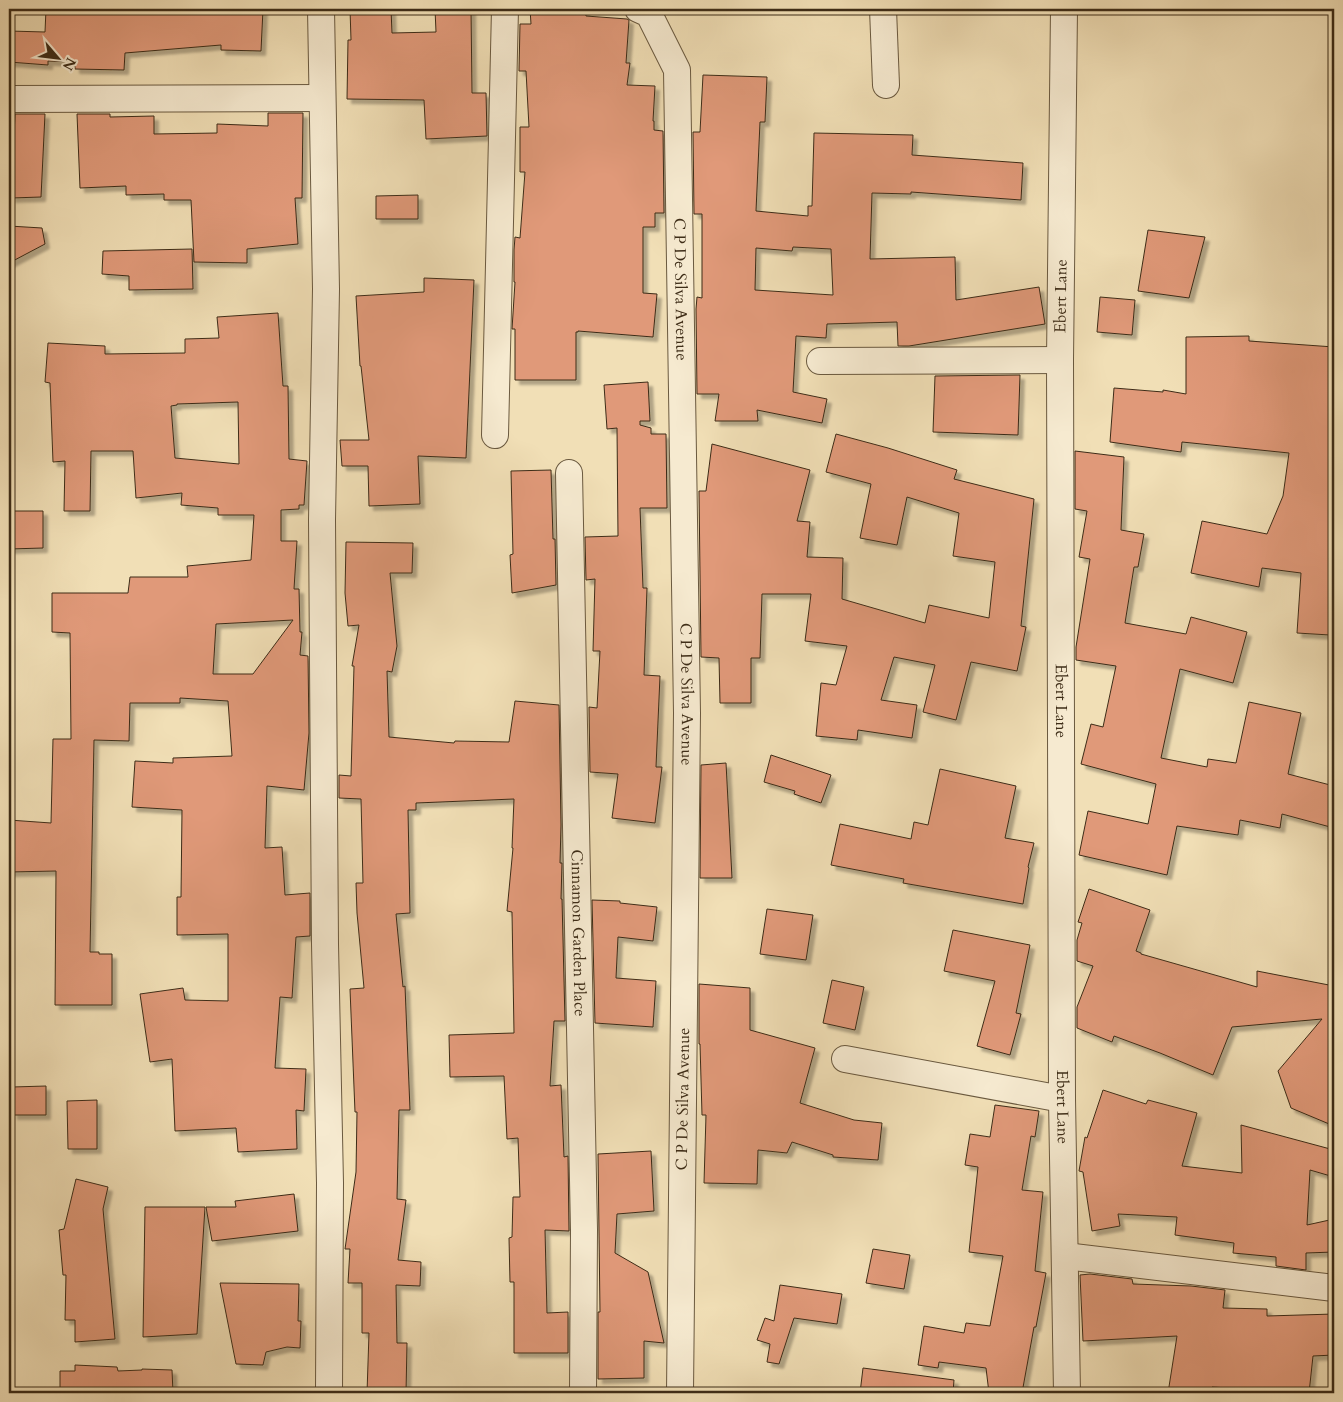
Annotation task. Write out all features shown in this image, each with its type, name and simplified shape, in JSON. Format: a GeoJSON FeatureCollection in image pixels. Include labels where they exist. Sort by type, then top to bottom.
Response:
{"type":"FeatureCollection","features":[{"type":"Feature","properties":{"kind":"street"},"geometry":{"type":"LineString","coordinates":[[321,9],[326,289],[322,540],[324,934],[330,1183],[329,1393]]}},
{"type":"Feature","properties":{"kind":"street"},"geometry":{"type":"LineString","coordinates":[[495,435],[504,9]]}},
{"type":"Feature","properties":{"kind":"street","name":"C P De Silva Avenue"},"geometry":{"type":"LineString","coordinates":[[638,9],[649,14],[677,70],[687,713],[680,1393]]}},
{"type":"Feature","properties":{"kind":"street"},"geometry":{"type":"LineString","coordinates":[[883,9],[886,85]]}},
{"type":"Feature","properties":{"kind":"street","name":"Ebert Lane"},"geometry":{"type":"LineString","coordinates":[[1064,9],[1060,360],[1062,1099],[1067,1393]]}},
{"type":"Feature","properties":{"kind":"street"},"geometry":{"type":"LineString","coordinates":[[9,99],[322,98]]}},
{"type":"Feature","properties":{"kind":"street"},"geometry":{"type":"LineString","coordinates":[[820,361],[1060,360]]}},
{"type":"Feature","properties":{"kind":"street","name":"Cinnamon Garden Place"},"geometry":{"type":"LineString","coordinates":[[569,473],[584,1230],[583,1393]]}},
{"type":"Feature","properties":{"kind":"street"},"geometry":{"type":"LineString","coordinates":[[844,1059],[1062,1099]]}},
{"type":"Feature","properties":{"kind":"street"},"geometry":{"type":"LineString","coordinates":[[1065,1256],[1334,1288]]}},
{"type":"Feature","properties":{"kind":"building"},"geometry":{"type":"Polygon","coordinates":[[[46,9],[263,9],[261,51],[221,50],[221,45],[125,53],[124,70],[75,69],[75,62],[48,61],[48,65],[9,62],[9,31],[45,32],[46,9]]]}},
{"type":"Feature","properties":{"kind":"building"},"geometry":{"type":"Polygon","coordinates":[[[350,9],[391,9],[392,33],[436,32],[435,9],[471,9],[472,93],[486,93],[487,136],[426,139],[424,100],[347,99],[348,40],[351,40],[350,9]]]}},
{"type":"Feature","properties":{"kind":"building"},"geometry":{"type":"Polygon","coordinates":[[[530,9],[585,9],[586,16],[629,20],[626,63],[630,63],[627,85],[655,86],[654,130],[663,131],[664,213],[655,213],[655,227],[643,227],[643,293],[657,294],[653,337],[576,332],[576,380],[515,380],[515,329],[512,329],[515,282],[514,250],[515,237],[520,238],[525,172],[520,172],[520,127],[529,127],[526,71],[519,71],[520,24],[531,24],[530,9]]]}},
{"type":"Feature","properties":{"kind":"building"},"geometry":{"type":"Polygon","coordinates":[[[703,75],[767,77],[765,122],[760,122],[756,211],[808,216],[808,206],[812,206],[814,133],[913,135],[912,155],[1023,163],[1021,200],[911,192],[911,194],[872,193],[870,259],[955,257],[956,300],[1039,287],[1045,324],[909,346],[898,346],[897,322],[827,324],[826,338],[796,336],[793,392],[827,399],[822,423],[757,410],[758,421],[715,421],[719,394],[697,394],[696,309],[697,297],[702,298],[702,214],[694,214],[693,132],[700,132],[703,75]],[[793,247],[792,251],[756,248],[755,290],[833,295],[831,249],[793,247]]]}},
{"type":"Feature","properties":{"kind":"building"},"geometry":{"type":"Polygon","coordinates":[[[268,113],[303,113],[302,198],[295,198],[298,244],[247,249],[247,263],[194,262],[191,200],[164,200],[164,194],[126,195],[126,186],[80,188],[77,114],[110,114],[110,117],[154,116],[154,134],[217,133],[217,124],[268,126],[268,113]]]}},
{"type":"Feature","properties":{"kind":"building"},"geometry":{"type":"Polygon","coordinates":[[[15,114],[45,114],[41,197],[11,198],[15,114]]]}},
{"type":"Feature","properties":{"kind":"building"},"geometry":{"type":"Polygon","coordinates":[[[418,195],[418,219],[376,219],[376,196],[418,195]]]}},
{"type":"Feature","properties":{"kind":"building"},"geometry":{"type":"Polygon","coordinates":[[[9,226],[42,228],[45,244],[9,263],[9,226]]]}},
{"type":"Feature","properties":{"kind":"building"},"geometry":{"type":"Polygon","coordinates":[[[1148,230],[1205,237],[1189,298],[1138,291],[1148,230]]]}},
{"type":"Feature","properties":{"kind":"building"},"geometry":{"type":"Polygon","coordinates":[[[192,249],[193,289],[129,290],[129,276],[102,274],[103,251],[192,249]]]}},
{"type":"Feature","properties":{"kind":"building"},"geometry":{"type":"Polygon","coordinates":[[[424,278],[474,280],[466,458],[418,456],[420,504],[369,506],[368,466],[342,466],[340,440],[369,440],[360,366],[356,296],[424,292],[424,278]]]}},
{"type":"Feature","properties":{"kind":"building"},"geometry":{"type":"Polygon","coordinates":[[[1100,297],[1135,300],[1132,335],[1097,332],[1100,297]]]}},
{"type":"Feature","properties":{"kind":"building"},"geometry":{"type":"Polygon","coordinates":[[[278,313],[283,386],[288,386],[289,459],[307,461],[304,505],[299,505],[299,509],[281,510],[281,541],[297,541],[294,589],[299,589],[300,632],[302,632],[300,655],[308,656],[309,733],[304,790],[267,786],[265,848],[282,847],[285,895],[310,893],[310,936],[296,937],[292,998],[280,997],[275,1068],[306,1069],[304,1111],[296,1110],[297,1149],[238,1152],[236,1128],[175,1131],[172,1059],[150,1062],[140,994],[183,988],[185,1000],[228,1001],[228,934],[177,935],[177,897],[181,897],[182,810],[132,807],[135,761],[173,763],[173,758],[232,756],[228,701],[180,698],[180,703],[130,703],[129,741],[94,740],[90,952],[112,954],[112,1005],[55,1005],[56,871],[9,872],[9,820],[51,823],[53,739],[71,739],[70,633],[52,632],[52,593],[128,593],[130,577],[188,577],[187,566],[251,560],[254,515],[218,515],[218,508],[181,505],[182,493],[136,498],[133,451],[91,451],[90,511],[64,511],[65,461],[53,462],[50,383],[45,382],[48,343],[105,346],[105,354],[185,353],[185,339],[219,338],[217,317],[278,313]],[[238,402],[177,404],[171,406],[175,458],[239,464],[238,402]],[[293,620],[216,624],[213,674],[253,674],[293,620]]]}},
{"type":"Feature","properties":{"kind":"building"},"geometry":{"type":"Polygon","coordinates":[[[1249,336],[1249,341],[1334,347],[1334,573],[1330,635],[1297,633],[1301,573],[1262,568],[1259,587],[1191,573],[1202,521],[1267,534],[1283,496],[1289,453],[1182,442],[1181,452],[1110,442],[1114,388],[1163,392],[1163,390],[1186,394],[1186,337],[1249,336]]]}},
{"type":"Feature","properties":{"kind":"building"},"geometry":{"type":"Polygon","coordinates":[[[1020,375],[1018,435],[933,432],[935,376],[1020,375]]]}},
{"type":"Feature","properties":{"kind":"building"},"geometry":{"type":"Polygon","coordinates":[[[648,382],[650,421],[640,421],[640,425],[651,428],[651,434],[666,434],[667,508],[640,508],[643,588],[647,588],[644,675],[660,676],[656,767],[662,767],[655,823],[612,818],[618,774],[590,772],[589,707],[597,708],[600,651],[593,651],[595,579],[586,580],[585,537],[618,536],[617,428],[607,429],[604,385],[648,382]]]}},
{"type":"Feature","properties":{"kind":"building"},"geometry":{"type":"Polygon","coordinates":[[[836,434],[957,470],[954,479],[1034,499],[1021,626],[1026,627],[1017,671],[971,662],[956,720],[923,712],[935,665],[894,657],[881,700],[917,705],[912,738],[858,730],[857,740],[816,736],[821,683],[836,685],[847,646],[805,641],[811,594],[762,594],[760,658],[751,658],[751,703],[720,703],[719,658],[701,657],[699,491],[706,491],[712,444],[810,470],[797,521],[810,522],[807,557],[843,558],[842,599],[925,623],[929,605],[989,618],[995,562],[953,556],[959,513],[907,497],[897,545],[860,538],[871,484],[826,472],[836,434]]]}},
{"type":"Feature","properties":{"kind":"building"},"geometry":{"type":"Polygon","coordinates":[[[1075,451],[1124,457],[1121,530],[1144,534],[1138,567],[1134,567],[1125,623],[1186,634],[1191,617],[1247,632],[1233,683],[1180,669],[1161,758],[1207,767],[1208,759],[1236,763],[1249,702],[1301,713],[1288,774],[1334,786],[1334,828],[1282,814],[1280,828],[1240,820],[1238,835],[1177,826],[1167,875],[1079,855],[1088,811],[1148,824],[1156,784],[1081,764],[1091,724],[1103,727],[1116,666],[1076,660],[1076,647],[1090,559],[1079,557],[1087,511],[1075,509],[1075,451]]]}},
{"type":"Feature","properties":{"kind":"building"},"geometry":{"type":"Polygon","coordinates":[[[551,470],[556,585],[512,593],[510,555],[513,554],[511,471],[551,470]]]}},
{"type":"Feature","properties":{"kind":"building"},"geometry":{"type":"Polygon","coordinates":[[[9,511],[43,511],[43,548],[9,549],[9,511]]]}},
{"type":"Feature","properties":{"kind":"building"},"geometry":{"type":"Polygon","coordinates":[[[346,542],[413,543],[412,573],[390,573],[397,646],[392,672],[387,671],[389,737],[454,743],[455,741],[509,742],[515,701],[559,705],[560,863],[562,863],[561,899],[565,1021],[554,1021],[550,1086],[561,1085],[564,1157],[568,1156],[569,1231],[545,1230],[547,1313],[568,1312],[568,1353],[514,1353],[514,1282],[510,1282],[509,1238],[512,1237],[513,1197],[520,1197],[518,1138],[507,1139],[504,1076],[450,1077],[449,1035],[514,1033],[512,912],[507,911],[513,848],[514,799],[416,803],[416,810],[408,810],[410,913],[396,914],[403,987],[405,986],[410,1110],[399,1110],[397,1199],[406,1200],[398,1260],[421,1262],[420,1286],[396,1285],[397,1343],[407,1343],[406,1393],[367,1393],[369,1333],[362,1333],[362,1283],[348,1283],[350,1249],[345,1249],[356,1172],[357,1112],[355,1112],[350,989],[364,988],[356,883],[363,883],[361,799],[339,798],[339,775],[351,776],[354,666],[352,666],[359,625],[348,626],[345,593],[346,542]]]}},
{"type":"Feature","properties":{"kind":"building"},"geometry":{"type":"Polygon","coordinates":[[[771,755],[831,775],[821,803],[794,794],[795,791],[764,782],[771,755]]]}},
{"type":"Feature","properties":{"kind":"building"},"geometry":{"type":"Polygon","coordinates":[[[726,763],[732,878],[700,878],[701,765],[726,763]]]}},
{"type":"Feature","properties":{"kind":"building"},"geometry":{"type":"Polygon","coordinates":[[[940,769],[1016,786],[1005,838],[1034,843],[1028,867],[1023,904],[903,883],[904,879],[831,865],[840,824],[911,839],[914,822],[928,825],[940,769]]]}},
{"type":"Feature","properties":{"kind":"building"},"geometry":{"type":"Polygon","coordinates":[[[1089,889],[1150,910],[1136,951],[1141,954],[1257,987],[1257,971],[1334,986],[1334,1126],[1291,1108],[1278,1071],[1322,1019],[1232,1027],[1213,1075],[1114,1036],[1112,1042],[1077,1028],[1077,1007],[1093,966],[1077,961],[1077,940],[1082,923],[1078,922],[1089,889]]]}},
{"type":"Feature","properties":{"kind":"building"},"geometry":{"type":"Polygon","coordinates":[[[592,900],[620,901],[620,903],[657,907],[653,941],[618,937],[616,978],[656,981],[653,1027],[595,1023],[592,900]]]}},
{"type":"Feature","properties":{"kind":"building"},"geometry":{"type":"Polygon","coordinates":[[[767,909],[813,915],[806,960],[760,954],[767,909]]]}},
{"type":"Feature","properties":{"kind":"building"},"geometry":{"type":"Polygon","coordinates":[[[953,930],[1030,945],[1016,1013],[1021,1014],[1010,1055],[977,1046],[995,981],[944,971],[953,930]]]}},
{"type":"Feature","properties":{"kind":"building"},"geometry":{"type":"Polygon","coordinates":[[[832,980],[864,987],[855,1030],[823,1023],[832,980]]]}},
{"type":"Feature","properties":{"kind":"building"},"geometry":{"type":"Polygon","coordinates":[[[699,984],[750,988],[750,1030],[815,1048],[800,1103],[854,1120],[882,1123],[878,1160],[833,1157],[833,1155],[792,1142],[787,1153],[758,1150],[757,1184],[704,1183],[706,1115],[702,1115],[699,984]]]}},
{"type":"Feature","properties":{"kind":"building"},"geometry":{"type":"Polygon","coordinates":[[[46,1086],[46,1115],[13,1115],[12,1087],[46,1086]]]}},
{"type":"Feature","properties":{"kind":"building"},"geometry":{"type":"Polygon","coordinates":[[[1103,1090],[1146,1104],[1148,1100],[1197,1113],[1182,1166],[1242,1173],[1241,1125],[1334,1150],[1334,1177],[1310,1170],[1307,1225],[1334,1219],[1334,1252],[1306,1253],[1306,1270],[1276,1266],[1276,1257],[1233,1253],[1234,1243],[1175,1235],[1177,1217],[1118,1214],[1120,1226],[1092,1231],[1083,1172],[1079,1171],[1085,1137],[1087,1138],[1103,1090]]]}},
{"type":"Feature","properties":{"kind":"building"},"geometry":{"type":"Polygon","coordinates":[[[97,1100],[97,1149],[68,1149],[67,1101],[97,1100]]]}},
{"type":"Feature","properties":{"kind":"building"},"geometry":{"type":"Polygon","coordinates":[[[995,1105],[1039,1111],[1035,1137],[1031,1136],[1022,1190],[1043,1192],[1035,1271],[1046,1273],[1022,1393],[989,1393],[986,1368],[939,1362],[938,1368],[918,1365],[924,1326],[964,1333],[966,1323],[990,1326],[1003,1256],[969,1252],[978,1167],[965,1165],[970,1134],[990,1137],[995,1105]]]}},
{"type":"Feature","properties":{"kind":"building"},"geometry":{"type":"Polygon","coordinates":[[[651,1151],[654,1211],[617,1214],[615,1253],[648,1272],[664,1343],[644,1341],[644,1378],[598,1379],[598,1312],[600,1312],[598,1154],[651,1151]]]}},
{"type":"Feature","properties":{"kind":"building"},"geometry":{"type":"Polygon","coordinates":[[[76,1179],[108,1187],[103,1209],[115,1339],[75,1342],[75,1320],[65,1320],[66,1275],[63,1275],[59,1230],[64,1229],[76,1179]]]}},
{"type":"Feature","properties":{"kind":"building"},"geometry":{"type":"Polygon","coordinates":[[[294,1194],[298,1231],[212,1241],[206,1207],[236,1207],[235,1201],[294,1194]]]}},
{"type":"Feature","properties":{"kind":"building"},"geometry":{"type":"Polygon","coordinates":[[[145,1207],[205,1207],[197,1334],[143,1337],[145,1207]]]}},
{"type":"Feature","properties":{"kind":"building"},"geometry":{"type":"Polygon","coordinates":[[[873,1249],[910,1255],[904,1289],[866,1283],[873,1249]]]}},
{"type":"Feature","properties":{"kind":"building"},"geometry":{"type":"Polygon","coordinates":[[[1090,1274],[1132,1279],[1133,1284],[1191,1286],[1225,1290],[1223,1308],[1267,1309],[1267,1316],[1334,1314],[1334,1355],[1313,1356],[1309,1393],[1280,1393],[1280,1391],[1212,1387],[1211,1393],[1168,1393],[1177,1336],[1083,1341],[1080,1275],[1090,1274]]]}},
{"type":"Feature","properties":{"kind":"building"},"geometry":{"type":"Polygon","coordinates":[[[220,1283],[299,1284],[298,1321],[301,1321],[300,1348],[287,1347],[266,1352],[263,1365],[236,1364],[220,1283]]]}},
{"type":"Feature","properties":{"kind":"building"},"geometry":{"type":"Polygon","coordinates":[[[780,1285],[842,1294],[837,1324],[794,1318],[779,1364],[767,1362],[770,1344],[757,1340],[765,1318],[774,1321],[780,1285]]]}},
{"type":"Feature","properties":{"kind":"building"},"geometry":{"type":"Polygon","coordinates":[[[75,1365],[117,1367],[118,1371],[142,1369],[172,1370],[173,1393],[60,1393],[60,1371],[75,1371],[75,1365]]]}},
{"type":"Feature","properties":{"kind":"building"},"geometry":{"type":"Polygon","coordinates":[[[863,1368],[954,1380],[953,1393],[860,1393],[863,1368]]]}}]}
